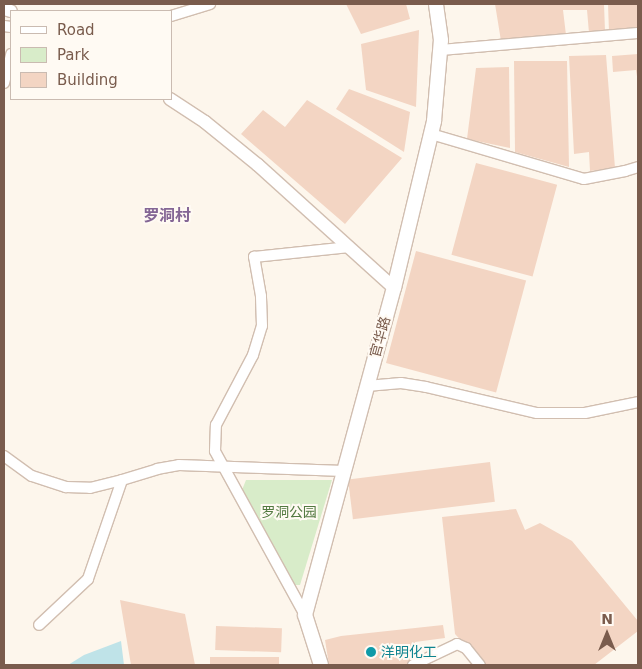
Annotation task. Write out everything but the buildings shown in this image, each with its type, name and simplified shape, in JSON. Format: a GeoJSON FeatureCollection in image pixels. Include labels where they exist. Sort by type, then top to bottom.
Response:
{"type":"FeatureCollection","features":[{"type":"Feature","properties":{"kind":"main road","name":"官华路"},"geometry":{"type":"LineString","coordinates":[[305,615],[394,288],[434,122],[441,40],[436,4]]}},
{"type":"Feature","properties":{"kind":"main road"},"geometry":{"type":"LineString","coordinates":[[305,615],[321,665]]}},
{"type":"Feature","properties":{"kind":"street"},"geometry":{"type":"LineString","coordinates":[[172,16],[210,4]]}},
{"type":"Feature","properties":{"kind":"street"},"geometry":{"type":"LineString","coordinates":[[440,50],[638,33]]}},
{"type":"Feature","properties":{"kind":"street"},"geometry":{"type":"LineString","coordinates":[[4,82],[10,58]]}},
{"type":"Feature","properties":{"kind":"street"},"geometry":{"type":"LineString","coordinates":[[172,100],[205,122],[258,165],[394,288]]}},
{"type":"Feature","properties":{"kind":"street"},"geometry":{"type":"LineString","coordinates":[[431,134],[584,179],[625,171],[638,166]]}},
{"type":"Feature","properties":{"kind":"street"},"geometry":{"type":"LineString","coordinates":[[305,615],[215,451],[216,425],[253,355],[262,326],[261,296],[254,257],[349,247]]}},
{"type":"Feature","properties":{"kind":"street"},"geometry":{"type":"LineString","coordinates":[[367,386],[400,383],[426,386],[537,413],[585,413],[638,402]]}},
{"type":"Feature","properties":{"kind":"street"},"geometry":{"type":"LineString","coordinates":[[4,456],[32,476],[66,487],[90,488],[178,465],[344,471]]}},
{"type":"Feature","properties":{"kind":"street"},"geometry":{"type":"LineString","coordinates":[[39,625],[88,579],[122,480]]}},
{"type":"Feature","properties":{"kind":"street"},"geometry":{"type":"LineString","coordinates":[[413,665],[457,644],[466,648],[480,665]]}},
{"type":"Feature","properties":{"kind":"green space","name":"罗洞公园"},"geometry":{"type":"Polygon","coordinates":[[[246,480],[332,480],[300,585],[294,585],[242,490],[246,480]]]}},
{"type":"Feature","properties":{"kind":"water"},"geometry":{"type":"Polygon","coordinates":[[[121,641],[124,665],[68,665],[84,655],[121,641]]]}},
{"type":"Feature","properties":{"kind":"place","name":"洋明化工"},"geometry":{"type":"Point","coordinates":[371,652]}},
{"type":"Feature","properties":{"kind":"district","name":"罗洞村"},"geometry":{"type":"Point","coordinates":[167,216]}}]}
